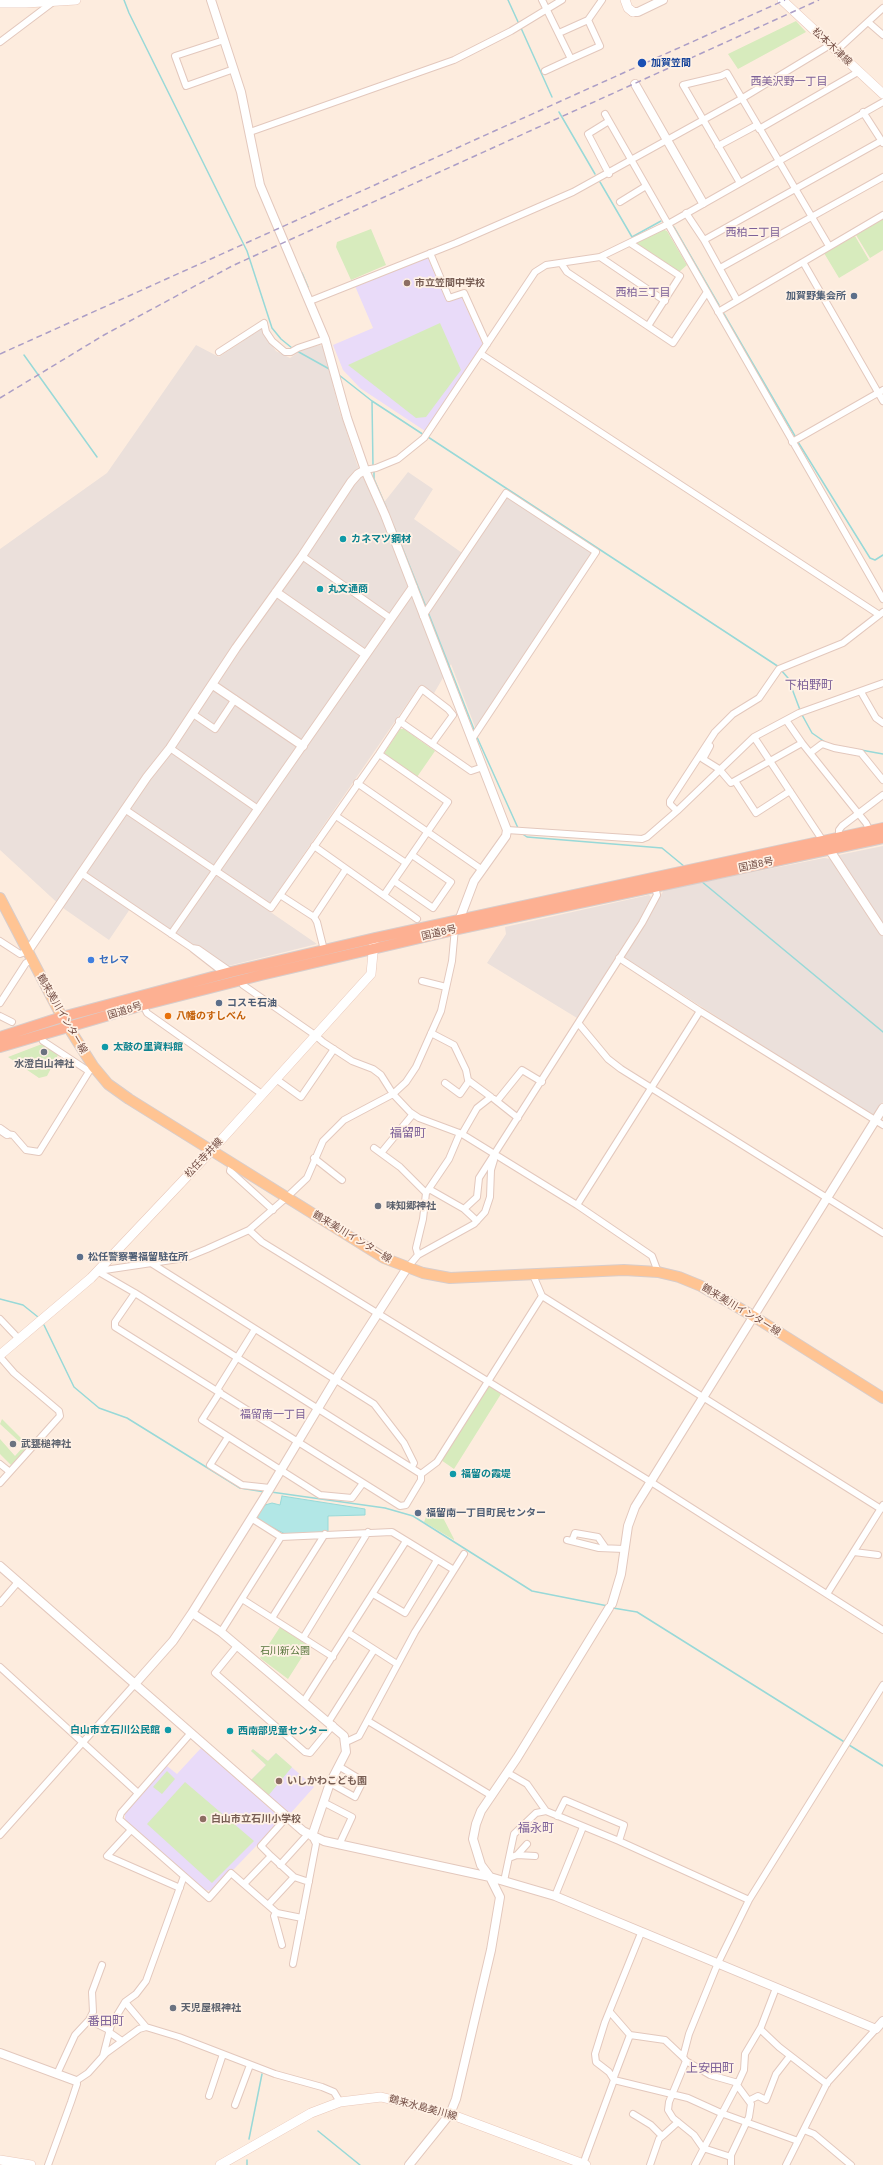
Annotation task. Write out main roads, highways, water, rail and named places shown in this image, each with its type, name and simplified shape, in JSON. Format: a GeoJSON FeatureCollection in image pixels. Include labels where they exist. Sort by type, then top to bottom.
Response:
{"type":"FeatureCollection","features":[{"type":"Feature","properties":{"kind":"highway","name":"国道8号"},"geometry":{"type":"LineString","coordinates":[[0,1047],[144,1005],[374,943],[460,918],[883,828]]}},
{"type":"Feature","properties":{"kind":"highway","name":"国道8号"},"geometry":{"type":"LineString","coordinates":[[0,1037],[62,1017],[231,972],[324,950],[454,930],[883,838]]}},
{"type":"Feature","properties":{"kind":"main road"},"geometry":{"type":"LineString","coordinates":[[0,3],[76,0]]}},
{"type":"Feature","properties":{"kind":"main road"},"geometry":{"type":"LineString","coordinates":[[625,0],[628,8],[633,12]]}},
{"type":"Feature","properties":{"kind":"main road","name":"松本木津線"},"geometry":{"type":"LineString","coordinates":[[782,0],[883,94]]}},
{"type":"Feature","properties":{"kind":"main road","name":"鶴来美川インター線"},"geometry":{"type":"LineString","coordinates":[[0,898],[62,1017],[93,1070],[108,1084],[129,1099],[384,1258],[407,1268],[434,1276],[450,1278],[624,1270],[658,1272],[679,1276],[701,1286],[753,1316],[883,1398]]}},
{"type":"Feature","properties":{"kind":"main road","name":"松任寺井線"},"geometry":{"type":"LineString","coordinates":[[0,1356],[97,1272],[212,1150],[371,974],[374,943]]}},
{"type":"Feature","properties":{"kind":"main road","name":"鶴来水島美川線"},"geometry":{"type":"LineString","coordinates":[[220,2165],[311,2113],[340,2102],[381,2097],[450,2114],[584,2164]]}},
{"type":"Feature","properties":{"kind":"main road"},"geometry":{"type":"LineString","coordinates":[[0,2160],[31,2165]]}},
{"type":"Feature","properties":{"kind":"water"},"geometry":{"type":"Polygon","coordinates":[[[282,1496],[365,1509],[365,1515],[328,1516],[328,1532],[285,1534],[259,1520],[257,1516],[265,1505],[272,1503],[280,1505],[282,1496]]]}},
{"type":"Feature","properties":{"kind":"waterway"},"geometry":{"type":"LineString","coordinates":[[124,0],[129,13],[247,251],[272,328],[281,339],[292,348]]}},
{"type":"Feature","properties":{"kind":"waterway"},"geometry":{"type":"LineString","coordinates":[[508,0],[519,24]]}},
{"type":"Feature","properties":{"kind":"waterway"},"geometry":{"type":"LineString","coordinates":[[521,28],[552,97]]}},
{"type":"Feature","properties":{"kind":"waterway"},"geometry":{"type":"LineString","coordinates":[[559,112],[595,174]]}},
{"type":"Feature","properties":{"kind":"waterway"},"geometry":{"type":"LineString","coordinates":[[600,182],[632,237],[661,221]]}},
{"type":"Feature","properties":{"kind":"waterway"},"geometry":{"type":"LineString","coordinates":[[674,227],[719,305]]}},
{"type":"Feature","properties":{"kind":"waterway"},"geometry":{"type":"LineString","coordinates":[[302,273],[308,287]]}},
{"type":"Feature","properties":{"kind":"waterway"},"geometry":{"type":"LineString","coordinates":[[724,314],[795,436]]}},
{"type":"Feature","properties":{"kind":"waterway"},"geometry":{"type":"LineString","coordinates":[[297,351],[331,370]]}},
{"type":"Feature","properties":{"kind":"waterway"},"geometry":{"type":"LineString","coordinates":[[24,355],[97,457]]}},
{"type":"Feature","properties":{"kind":"waterway"},"geometry":{"type":"LineString","coordinates":[[339,375],[372,401],[424,435]]}},
{"type":"Feature","properties":{"kind":"waterway"},"geometry":{"type":"LineString","coordinates":[[372,401],[373,467]]}},
{"type":"Feature","properties":{"kind":"waterway"},"geometry":{"type":"LineString","coordinates":[[428,437],[779,667]]}},
{"type":"Feature","properties":{"kind":"waterway"},"geometry":{"type":"LineString","coordinates":[[798,442],[870,558],[875,560],[883,555]]}},
{"type":"Feature","properties":{"kind":"waterway"},"geometry":{"type":"LineString","coordinates":[[374,471],[374,479],[386,507]]}},
{"type":"Feature","properties":{"kind":"waterway"},"geometry":{"type":"LineString","coordinates":[[394,527],[426,607]]}},
{"type":"Feature","properties":{"kind":"waterway"},"geometry":{"type":"LineString","coordinates":[[428,612],[475,732]]}},
{"type":"Feature","properties":{"kind":"waterway"},"geometry":{"type":"LineString","coordinates":[[781,670],[788,678],[800,710]]}},
{"type":"Feature","properties":{"kind":"waterway"},"geometry":{"type":"LineString","coordinates":[[801,713],[812,733],[825,742]]}},
{"type":"Feature","properties":{"kind":"waterway"},"geometry":{"type":"LineString","coordinates":[[476,735],[518,828]]}},
{"type":"Feature","properties":{"kind":"waterway"},"geometry":{"type":"LineString","coordinates":[[861,750],[883,754]]}},
{"type":"Feature","properties":{"kind":"waterway"},"geometry":{"type":"LineString","coordinates":[[521,833],[527,837],[662,848],[685,867]]}},
{"type":"Feature","properties":{"kind":"waterway"},"geometry":{"type":"LineString","coordinates":[[701,881],[883,1032]]}},
{"type":"Feature","properties":{"kind":"waterway"},"geometry":{"type":"LineString","coordinates":[[0,1299],[23,1305],[38,1317]]}},
{"type":"Feature","properties":{"kind":"waterway"},"geometry":{"type":"LineString","coordinates":[[44,1325],[74,1387],[99,1408],[127,1418],[240,1488],[265,1492]]}},
{"type":"Feature","properties":{"kind":"waterway"},"geometry":{"type":"LineString","coordinates":[[271,1492],[385,1508],[413,1516],[532,1591],[608,1606]]}},
{"type":"Feature","properties":{"kind":"waterway"},"geometry":{"type":"LineString","coordinates":[[613,1608],[637,1612],[846,1743]]}},
{"type":"Feature","properties":{"kind":"waterway"},"geometry":{"type":"LineString","coordinates":[[849,1745],[883,1766]]}},
{"type":"Feature","properties":{"kind":"waterway"},"geometry":{"type":"LineString","coordinates":[[249,2139],[262,2074]]}},
{"type":"Feature","properties":{"kind":"waterway"},"geometry":{"type":"LineString","coordinates":[[318,2131],[360,2165]]}},
{"type":"Feature","properties":{"kind":"waterway"},"geometry":{"type":"LineString","coordinates":[[247,2160],[247,2165]]}},
{"type":"Feature","properties":{"kind":"railway"},"geometry":{"type":"LineString","coordinates":[[0,354],[785,0]]}},
{"type":"Feature","properties":{"kind":"railway"},"geometry":{"type":"LineString","coordinates":[[0,398],[104,335],[232,266],[819,0]]}},
{"type":"Feature","properties":{"kind":"place","name":"加賀笠間"},"geometry":{"type":"Point","coordinates":[642,63]}},
{"type":"Feature","properties":{"kind":"place","name":"市立笠間中学校"},"geometry":{"type":"Point","coordinates":[407,283]}},
{"type":"Feature","properties":{"kind":"place","name":"加賀野集会所"},"geometry":{"type":"Point","coordinates":[854,296]}},
{"type":"Feature","properties":{"kind":"place","name":"カネマツ鋼材"},"geometry":{"type":"Point","coordinates":[343,539]}},
{"type":"Feature","properties":{"kind":"place","name":"丸文通商"},"geometry":{"type":"Point","coordinates":[320,589]}},
{"type":"Feature","properties":{"kind":"place","name":"セレマ"},"geometry":{"type":"Point","coordinates":[91,960]}},
{"type":"Feature","properties":{"kind":"place","name":"コスモ石油"},"geometry":{"type":"Point","coordinates":[219,1003]}},
{"type":"Feature","properties":{"kind":"place","name":"八幡のすしべん"},"geometry":{"type":"Point","coordinates":[168,1016]}},
{"type":"Feature","properties":{"kind":"place","name":"太鼓の里資料館"},"geometry":{"type":"Point","coordinates":[105,1047]}},
{"type":"Feature","properties":{"kind":"place","name":"水澄白山神社"},"geometry":{"type":"Point","coordinates":[44,1052]}},
{"type":"Feature","properties":{"kind":"place","name":"味知郷神社"},"geometry":{"type":"Point","coordinates":[378,1206]}},
{"type":"Feature","properties":{"kind":"place","name":"松任警察署福留駐在所"},"geometry":{"type":"Point","coordinates":[80,1257]}},
{"type":"Feature","properties":{"kind":"place","name":"武甕槌神社"},"geometry":{"type":"Point","coordinates":[13,1444]}},
{"type":"Feature","properties":{"kind":"place","name":"福留の霞堤"},"geometry":{"type":"Point","coordinates":[453,1474]}},
{"type":"Feature","properties":{"kind":"place","name":"福留南一丁目町民センター"},"geometry":{"type":"Point","coordinates":[418,1513]}},
{"type":"Feature","properties":{"kind":"place","name":"白山市立石川公民館"},"geometry":{"type":"Point","coordinates":[168,1730]}},
{"type":"Feature","properties":{"kind":"place","name":"西南部児童センター"},"geometry":{"type":"Point","coordinates":[230,1731]}},
{"type":"Feature","properties":{"kind":"place","name":"いしかわこども園"},"geometry":{"type":"Point","coordinates":[279,1781]}},
{"type":"Feature","properties":{"kind":"place","name":"白山市立石川小学校"},"geometry":{"type":"Point","coordinates":[203,1819]}},
{"type":"Feature","properties":{"kind":"place","name":"天児屋根神社"},"geometry":{"type":"Point","coordinates":[173,2008]}},
{"type":"Feature","properties":{"kind":"district","name":"西美沢野一丁目"},"geometry":{"type":"Point","coordinates":[789,82]}},
{"type":"Feature","properties":{"kind":"district","name":"西柏二丁目"},"geometry":{"type":"Point","coordinates":[753,233]}},
{"type":"Feature","properties":{"kind":"district","name":"西柏三丁目"},"geometry":{"type":"Point","coordinates":[643,293]}},
{"type":"Feature","properties":{"kind":"district","name":"下柏野町"},"geometry":{"type":"Point","coordinates":[809,686]}},
{"type":"Feature","properties":{"kind":"district","name":"福留町"},"geometry":{"type":"Point","coordinates":[408,1134]}},
{"type":"Feature","properties":{"kind":"district","name":"福留南一丁目"},"geometry":{"type":"Point","coordinates":[273,1415]}},
{"type":"Feature","properties":{"kind":"district","name":"福永町"},"geometry":{"type":"Point","coordinates":[536,1829]}},
{"type":"Feature","properties":{"kind":"district","name":"番田町"},"geometry":{"type":"Point","coordinates":[106,2022]}},
{"type":"Feature","properties":{"kind":"district","name":"上安田町"},"geometry":{"type":"Point","coordinates":[710,2069]}},
{"type":"Feature","properties":{"kind":"park label","name":"石川新公園"},"geometry":{"type":"Point","coordinates":[285,1651]}}]}
